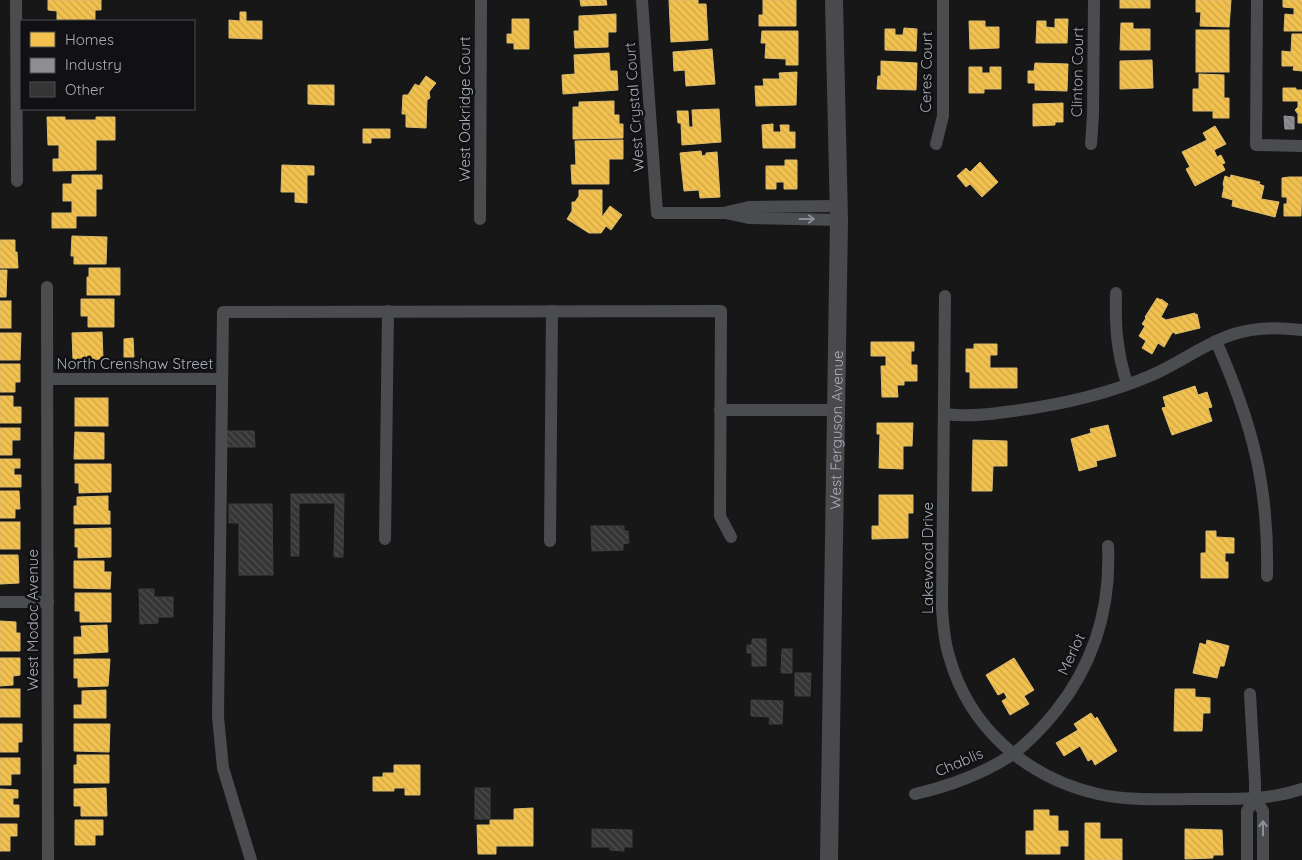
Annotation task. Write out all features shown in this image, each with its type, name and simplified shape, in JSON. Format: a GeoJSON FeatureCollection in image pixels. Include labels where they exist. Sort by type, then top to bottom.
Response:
{"type":"FeatureCollection","features":[{"type":"Feature","properties":{"kind":"street"},"geometry":{"type":"LineString","coordinates":[[16,0],[16,181]]}},
{"type":"Feature","properties":{"kind":"street","name":"West Oakridge Court"},"geometry":{"type":"LineString","coordinates":[[480,219],[481,0]]}},
{"type":"Feature","properties":{"kind":"street","name":"West Crystal Court"},"geometry":{"type":"LineString","coordinates":[[642,0],[657,212],[725,213],[749,218],[838,213]]}},
{"type":"Feature","properties":{"kind":"street","name":"West Ferguson Avenue"},"geometry":{"type":"LineString","coordinates":[[829,860],[838,213],[834,0]]}},
{"type":"Feature","properties":{"kind":"street","name":"Ceres Court"},"geometry":{"type":"LineString","coordinates":[[936,144],[943,116],[944,0]]}},
{"type":"Feature","properties":{"kind":"street","name":"Clinton Court"},"geometry":{"type":"LineString","coordinates":[[1090,144],[1093,115],[1094,0]]}},
{"type":"Feature","properties":{"kind":"street"},"geometry":{"type":"LineString","coordinates":[[1257,0],[1256,145],[1302,146]]}},
{"type":"Feature","properties":{"kind":"street","name":"West Modoc Avenue"},"geometry":{"type":"LineString","coordinates":[[47,287],[48,860]]}},
{"type":"Feature","properties":{"kind":"street"},"geometry":{"type":"LineString","coordinates":[[1116,293],[1116,339],[1127,384]]}},
{"type":"Feature","properties":{"kind":"street","name":"Lakewood Drive"},"geometry":{"type":"LineString","coordinates":[[945,296],[942,608],[944,632],[957,681],[967,701],[983,724],[1002,746],[1012,754],[1052,779],[1099,795],[1151,799],[1254,798],[1273,796],[1302,789]]}},
{"type":"Feature","properties":{"kind":"street"},"geometry":{"type":"LineString","coordinates":[[385,539],[388,311]]}},
{"type":"Feature","properties":{"kind":"street"},"geometry":{"type":"LineString","coordinates":[[550,541],[552,311]]}},
{"type":"Feature","properties":{"kind":"street"},"geometry":{"type":"LineString","coordinates":[[251,860],[223,768],[218,717],[223,312],[721,311],[720,516],[731,538]]}},
{"type":"Feature","properties":{"kind":"street"},"geometry":{"type":"LineString","coordinates":[[945,414],[958,416],[1025,410],[1063,403],[1127,384],[1173,365],[1216,341],[1234,334],[1258,329],[1282,328],[1302,330]]}},
{"type":"Feature","properties":{"kind":"street"},"geometry":{"type":"LineString","coordinates":[[1216,341],[1240,397],[1256,448],[1267,525],[1267,576]]}},
{"type":"Feature","properties":{"kind":"street","name":"North Crenshaw Street"},"geometry":{"type":"LineString","coordinates":[[48,379],[222,380]]}},
{"type":"Feature","properties":{"kind":"street"},"geometry":{"type":"LineString","coordinates":[[720,410],[836,410]]}},
{"type":"Feature","properties":{"kind":"street","name":"Merlot"},"geometry":{"type":"LineString","coordinates":[[1012,754],[1025,745],[1046,724],[1065,700],[1089,660],[1105,610],[1109,568],[1108,546]]}},
{"type":"Feature","properties":{"kind":"street"},"geometry":{"type":"LineString","coordinates":[[0,602],[48,602]]}},
{"type":"Feature","properties":{"kind":"street"},"geometry":{"type":"LineString","coordinates":[[1247,860],[1247,811],[1254,798],[1254,751],[1250,694]]}},
{"type":"Feature","properties":{"kind":"street","name":"Chablis"},"geometry":{"type":"LineString","coordinates":[[915,794],[945,787],[974,776],[1012,754]]}},
{"type":"Feature","properties":{"kind":"street"},"geometry":{"type":"LineString","coordinates":[[1254,798],[1263,811],[1263,860]]}},
{"type":"Feature","properties":{"kind":"building: Homes"},"geometry":{"type":"Polygon","coordinates":[[[48,0],[101,0],[101,10],[95,10],[95,20],[57,20],[57,11],[48,10],[48,0]]]}},
{"type":"Feature","properties":{"kind":"building: Homes"},"geometry":{"type":"Polygon","coordinates":[[[580,0],[606,0],[607,5],[581,6],[580,0]]]}},
{"type":"Feature","properties":{"kind":"building: Homes"},"geometry":{"type":"Polygon","coordinates":[[[669,0],[698,0],[698,4],[706,4],[708,40],[671,42],[669,0]]]}},
{"type":"Feature","properties":{"kind":"building: Homes"},"geometry":{"type":"Polygon","coordinates":[[[763,0],[796,0],[796,26],[759,26],[759,15],[763,15],[763,0]]]}},
{"type":"Feature","properties":{"kind":"building: Homes"},"geometry":{"type":"Polygon","coordinates":[[[1120,0],[1150,0],[1150,8],[1120,8],[1120,0]]]}},
{"type":"Feature","properties":{"kind":"building: Homes"},"geometry":{"type":"Polygon","coordinates":[[[1196,0],[1231,0],[1229,27],[1200,26],[1201,12],[1196,12],[1196,0]]]}},
{"type":"Feature","properties":{"kind":"building: Homes"},"geometry":{"type":"Polygon","coordinates":[[[1283,0],[1302,0],[1302,31],[1284,31],[1285,14],[1294,15],[1294,8],[1283,7],[1283,0]]]}},
{"type":"Feature","properties":{"kind":"building: Homes"},"geometry":{"type":"Polygon","coordinates":[[[240,12],[246,12],[246,21],[262,21],[262,39],[229,38],[229,20],[240,21],[240,12]]]}},
{"type":"Feature","properties":{"kind":"building: Homes"},"geometry":{"type":"Polygon","coordinates":[[[616,14],[616,32],[608,32],[608,47],[575,48],[574,31],[579,31],[579,16],[616,14]]]}},
{"type":"Feature","properties":{"kind":"building: Homes"},"geometry":{"type":"Polygon","coordinates":[[[512,19],[529,19],[529,49],[514,49],[514,43],[507,43],[507,34],[512,34],[512,19]]]}},
{"type":"Feature","properties":{"kind":"building: Homes"},"geometry":{"type":"Polygon","coordinates":[[[1055,19],[1068,19],[1067,43],[1036,43],[1037,21],[1046,21],[1046,27],[1055,28],[1055,19]]]}},
{"type":"Feature","properties":{"kind":"building: Homes"},"geometry":{"type":"Polygon","coordinates":[[[969,21],[985,21],[985,27],[999,27],[999,48],[970,49],[969,21]]]}},
{"type":"Feature","properties":{"kind":"building: Homes"},"geometry":{"type":"Polygon","coordinates":[[[1121,23],[1133,23],[1133,29],[1150,29],[1150,50],[1120,50],[1121,23]]]}},
{"type":"Feature","properties":{"kind":"building: Homes"},"geometry":{"type":"Polygon","coordinates":[[[904,28],[917,29],[916,51],[885,50],[885,29],[895,29],[895,35],[903,35],[904,28]]]}},
{"type":"Feature","properties":{"kind":"building: Homes"},"geometry":{"type":"Polygon","coordinates":[[[1196,30],[1229,30],[1229,72],[1196,72],[1196,30]]]}},
{"type":"Feature","properties":{"kind":"building: Homes"},"geometry":{"type":"Polygon","coordinates":[[[762,31],[798,31],[798,65],[786,65],[786,59],[765,58],[766,43],[761,43],[762,31]]]}},
{"type":"Feature","properties":{"kind":"building: Homes"},"geometry":{"type":"Polygon","coordinates":[[[1292,34],[1302,34],[1302,71],[1293,70],[1294,66],[1282,66],[1282,51],[1291,52],[1292,34]]]}},
{"type":"Feature","properties":{"kind":"building: Homes"},"geometry":{"type":"Polygon","coordinates":[[[712,49],[715,84],[686,86],[685,70],[674,71],[673,52],[712,49]]]}},
{"type":"Feature","properties":{"kind":"building: Homes"},"geometry":{"type":"Polygon","coordinates":[[[609,53],[610,71],[617,71],[618,90],[563,94],[562,75],[575,74],[574,55],[609,53]]]}},
{"type":"Feature","properties":{"kind":"building: Homes"},"geometry":{"type":"Polygon","coordinates":[[[1152,60],[1153,88],[1120,89],[1120,61],[1152,60]]]}},
{"type":"Feature","properties":{"kind":"building: Homes"},"geometry":{"type":"Polygon","coordinates":[[[881,61],[917,63],[916,90],[877,89],[878,76],[881,76],[881,61]]]}},
{"type":"Feature","properties":{"kind":"building: Homes"},"geometry":{"type":"Polygon","coordinates":[[[1035,63],[1068,64],[1067,91],[1035,90],[1035,83],[1028,83],[1028,71],[1034,71],[1035,63]]]}},
{"type":"Feature","properties":{"kind":"building: Homes"},"geometry":{"type":"Polygon","coordinates":[[[969,67],[982,67],[982,73],[990,73],[990,67],[1001,67],[1001,89],[984,89],[984,93],[969,93],[969,67]]]}},
{"type":"Feature","properties":{"kind":"building: Homes"},"geometry":{"type":"Polygon","coordinates":[[[797,72],[796,105],[756,106],[755,86],[764,86],[763,79],[780,79],[779,73],[797,72]]]}},
{"type":"Feature","properties":{"kind":"building: Homes"},"geometry":{"type":"Polygon","coordinates":[[[1199,74],[1224,75],[1224,98],[1229,98],[1229,118],[1213,118],[1213,111],[1193,111],[1193,89],[1199,89],[1199,74]]]}},
{"type":"Feature","properties":{"kind":"building: Homes"},"geometry":{"type":"Polygon","coordinates":[[[426,76],[436,83],[429,92],[430,98],[427,100],[426,128],[406,127],[406,114],[402,114],[403,95],[408,95],[415,84],[419,86],[426,76]]]}},
{"type":"Feature","properties":{"kind":"building: Homes"},"geometry":{"type":"Polygon","coordinates":[[[308,85],[334,85],[334,105],[308,104],[308,85]]]}},
{"type":"Feature","properties":{"kind":"building: Homes"},"geometry":{"type":"Polygon","coordinates":[[[1283,88],[1302,90],[1302,123],[1298,123],[1298,114],[1295,110],[1298,107],[1298,101],[1283,101],[1283,88]]]}},
{"type":"Feature","properties":{"kind":"building: Homes"},"geometry":{"type":"Polygon","coordinates":[[[614,101],[614,115],[619,115],[619,124],[623,124],[623,138],[573,139],[573,107],[579,107],[579,102],[614,101]]]}},
{"type":"Feature","properties":{"kind":"building: Homes"},"geometry":{"type":"Polygon","coordinates":[[[1063,103],[1063,122],[1055,122],[1055,125],[1033,126],[1033,104],[1063,103]]]}},
{"type":"Feature","properties":{"kind":"building: Homes"},"geometry":{"type":"Polygon","coordinates":[[[719,109],[721,142],[682,145],[681,123],[678,123],[677,111],[688,111],[689,127],[693,127],[692,110],[719,109]]]}},
{"type":"Feature","properties":{"kind":"building: Homes"},"geometry":{"type":"Polygon","coordinates":[[[47,117],[65,117],[65,120],[96,120],[96,117],[115,117],[115,140],[96,140],[96,170],[53,171],[53,159],[59,159],[59,145],[48,145],[47,117]]]}},
{"type":"Feature","properties":{"kind":"building: Homes"},"geometry":{"type":"Polygon","coordinates":[[[773,124],[773,132],[781,132],[780,125],[789,125],[789,132],[795,132],[795,148],[763,148],[762,125],[773,124]]]}},
{"type":"Feature","properties":{"kind":"building: Homes"},"geometry":{"type":"Polygon","coordinates":[[[1215,126],[1226,144],[1214,150],[1217,157],[1221,155],[1225,163],[1222,164],[1225,170],[1195,186],[1186,169],[1190,167],[1182,152],[1207,140],[1203,133],[1215,126]]]}},
{"type":"Feature","properties":{"kind":"building: Homes"},"geometry":{"type":"Polygon","coordinates":[[[363,129],[390,129],[390,138],[371,138],[371,143],[363,143],[363,129]]]}},
{"type":"Feature","properties":{"kind":"building: Homes"},"geometry":{"type":"Polygon","coordinates":[[[623,140],[623,159],[609,159],[609,184],[572,184],[571,165],[576,165],[575,141],[623,140]]]}},
{"type":"Feature","properties":{"kind":"building: Homes"},"geometry":{"type":"Polygon","coordinates":[[[701,151],[702,156],[706,155],[706,153],[717,152],[720,197],[700,198],[699,190],[684,191],[680,153],[701,151]]]}},
{"type":"Feature","properties":{"kind":"building: Homes"},"geometry":{"type":"Polygon","coordinates":[[[785,160],[797,160],[797,189],[784,189],[784,182],[776,182],[776,189],[766,189],[766,166],[785,166],[785,160]]]}},
{"type":"Feature","properties":{"kind":"building: Homes"},"geometry":{"type":"Polygon","coordinates":[[[980,162],[998,182],[982,197],[970,184],[966,187],[957,176],[966,168],[970,172],[980,162]]]}},
{"type":"Feature","properties":{"kind":"building: Homes"},"geometry":{"type":"Polygon","coordinates":[[[282,165],[314,166],[314,175],[307,175],[307,203],[295,202],[295,192],[281,192],[282,165]]]}},
{"type":"Feature","properties":{"kind":"building: Homes"},"geometry":{"type":"Polygon","coordinates":[[[72,175],[102,175],[102,189],[96,189],[96,216],[76,216],[76,228],[52,228],[52,213],[72,213],[72,201],[63,201],[63,184],[72,184],[72,175]]]}},
{"type":"Feature","properties":{"kind":"building: Homes"},"geometry":{"type":"Polygon","coordinates":[[[1231,175],[1260,182],[1259,184],[1264,186],[1261,199],[1279,202],[1275,217],[1232,206],[1233,200],[1222,197],[1225,176],[1230,178],[1231,175]]]}},
{"type":"Feature","properties":{"kind":"building: Homes"},"geometry":{"type":"Polygon","coordinates":[[[1302,177],[1301,216],[1284,216],[1284,204],[1287,204],[1287,197],[1282,197],[1282,178],[1302,177]]]}},
{"type":"Feature","properties":{"kind":"building: Homes"},"geometry":{"type":"Polygon","coordinates":[[[579,190],[602,190],[602,217],[610,206],[622,215],[611,230],[606,226],[601,233],[589,233],[567,219],[572,211],[572,202],[575,202],[579,196],[579,190]]]}},
{"type":"Feature","properties":{"kind":"building: Homes"},"geometry":{"type":"Polygon","coordinates":[[[72,236],[107,237],[106,264],[74,264],[74,256],[71,256],[72,236]]]}},
{"type":"Feature","properties":{"kind":"building: Homes"},"geometry":{"type":"Polygon","coordinates":[[[0,240],[15,240],[18,268],[0,268],[0,240]]]}},
{"type":"Feature","properties":{"kind":"building: Homes"},"geometry":{"type":"Polygon","coordinates":[[[89,268],[120,268],[120,295],[87,295],[89,268]]]}},
{"type":"Feature","properties":{"kind":"building: Homes"},"geometry":{"type":"Polygon","coordinates":[[[0,270],[7,270],[6,297],[0,297],[0,270]]]}},
{"type":"Feature","properties":{"kind":"building: Homes"},"geometry":{"type":"Polygon","coordinates":[[[1157,298],[1168,304],[1161,317],[1166,320],[1195,313],[1195,315],[1197,314],[1200,328],[1175,334],[1175,332],[1172,333],[1164,347],[1158,343],[1152,354],[1142,348],[1146,341],[1139,336],[1145,326],[1142,324],[1145,317],[1157,298]]]}},
{"type":"Feature","properties":{"kind":"building: Homes"},"geometry":{"type":"Polygon","coordinates":[[[81,299],[114,299],[114,327],[88,327],[88,316],[81,316],[81,299]]]}},
{"type":"Feature","properties":{"kind":"building: Homes"},"geometry":{"type":"Polygon","coordinates":[[[0,301],[11,301],[11,328],[0,328],[0,301]]]}},
{"type":"Feature","properties":{"kind":"building: Homes"},"geometry":{"type":"Polygon","coordinates":[[[102,332],[103,359],[73,360],[72,333],[102,332]]]}},
{"type":"Feature","properties":{"kind":"building: Homes"},"geometry":{"type":"Polygon","coordinates":[[[0,333],[21,333],[20,360],[0,360],[0,333]]]}},
{"type":"Feature","properties":{"kind":"building: Homes"},"geometry":{"type":"Polygon","coordinates":[[[133,338],[134,357],[124,357],[124,339],[133,338]]]}},
{"type":"Feature","properties":{"kind":"building: Homes"},"geometry":{"type":"Polygon","coordinates":[[[871,342],[914,342],[914,351],[911,351],[911,365],[917,365],[917,381],[904,381],[904,385],[897,385],[898,397],[882,397],[881,366],[886,366],[886,356],[871,356],[871,342]]]}},
{"type":"Feature","properties":{"kind":"building: Homes"},"geometry":{"type":"Polygon","coordinates":[[[974,344],[997,344],[997,355],[990,355],[990,368],[1017,368],[1017,388],[970,388],[970,372],[966,372],[966,349],[974,349],[974,344]]]}},
{"type":"Feature","properties":{"kind":"building: Homes"},"geometry":{"type":"Polygon","coordinates":[[[0,364],[20,364],[20,382],[15,382],[15,392],[0,392],[0,364]]]}},
{"type":"Feature","properties":{"kind":"building: Homes"},"geometry":{"type":"Polygon","coordinates":[[[1195,386],[1198,395],[1207,392],[1212,407],[1208,408],[1212,421],[1172,435],[1162,408],[1166,407],[1163,397],[1195,386]]]}},
{"type":"Feature","properties":{"kind":"building: Homes"},"geometry":{"type":"Polygon","coordinates":[[[0,396],[13,396],[13,407],[21,407],[21,423],[0,423],[0,396]]]}},
{"type":"Feature","properties":{"kind":"building: Homes"},"geometry":{"type":"Polygon","coordinates":[[[75,398],[108,398],[108,426],[75,426],[75,398]]]}},
{"type":"Feature","properties":{"kind":"building: Homes"},"geometry":{"type":"Polygon","coordinates":[[[877,423],[913,423],[912,446],[903,446],[903,469],[879,468],[880,434],[877,434],[877,423]]]}},
{"type":"Feature","properties":{"kind":"building: Homes"},"geometry":{"type":"Polygon","coordinates":[[[1108,425],[1116,456],[1096,461],[1097,466],[1079,471],[1071,439],[1091,433],[1090,429],[1108,425]]]}},
{"type":"Feature","properties":{"kind":"building: Homes"},"geometry":{"type":"Polygon","coordinates":[[[0,428],[20,428],[20,440],[12,440],[12,455],[0,455],[0,428]]]}},
{"type":"Feature","properties":{"kind":"building: Homes"},"geometry":{"type":"Polygon","coordinates":[[[75,432],[104,433],[104,459],[74,459],[75,432]]]}},
{"type":"Feature","properties":{"kind":"building: Homes"},"geometry":{"type":"Polygon","coordinates":[[[973,440],[1007,441],[1007,466],[993,466],[992,491],[972,491],[973,440]]]}},
{"type":"Feature","properties":{"kind":"building: Homes"},"geometry":{"type":"Polygon","coordinates":[[[0,459],[20,459],[20,468],[14,468],[14,475],[21,475],[21,487],[0,487],[0,459]]]}},
{"type":"Feature","properties":{"kind":"building: Homes"},"geometry":{"type":"Polygon","coordinates":[[[75,464],[111,464],[111,492],[79,493],[79,483],[75,483],[75,464]]]}},
{"type":"Feature","properties":{"kind":"building: Homes"},"geometry":{"type":"Polygon","coordinates":[[[0,491],[19,491],[20,509],[15,509],[15,518],[0,518],[0,491]]]}},
{"type":"Feature","properties":{"kind":"building: Homes"},"geometry":{"type":"Polygon","coordinates":[[[879,495],[913,495],[913,513],[908,513],[908,538],[872,539],[872,526],[879,526],[879,495]]]}},
{"type":"Feature","properties":{"kind":"building: Homes"},"geometry":{"type":"Polygon","coordinates":[[[108,496],[110,524],[74,524],[74,506],[77,506],[77,497],[108,496]]]}},
{"type":"Feature","properties":{"kind":"building: Homes"},"geometry":{"type":"Polygon","coordinates":[[[0,522],[20,522],[20,549],[0,549],[0,522]]]}},
{"type":"Feature","properties":{"kind":"building: Homes"},"geometry":{"type":"Polygon","coordinates":[[[111,528],[111,557],[78,558],[78,547],[75,547],[75,529],[111,528]]]}},
{"type":"Feature","properties":{"kind":"building: Homes"},"geometry":{"type":"Polygon","coordinates":[[[1206,531],[1216,531],[1216,537],[1234,538],[1234,553],[1225,553],[1225,562],[1228,562],[1228,578],[1201,578],[1201,553],[1206,553],[1206,531]]]}},
{"type":"Feature","properties":{"kind":"building: Homes"},"geometry":{"type":"Polygon","coordinates":[[[0,555],[18,555],[19,583],[0,584],[0,555]]]}},
{"type":"Feature","properties":{"kind":"building: Homes"},"geometry":{"type":"Polygon","coordinates":[[[74,561],[104,561],[104,572],[111,572],[110,589],[74,588],[74,561]]]}},
{"type":"Feature","properties":{"kind":"building: Homes"},"geometry":{"type":"Polygon","coordinates":[[[75,593],[111,593],[111,622],[80,622],[80,611],[75,611],[75,593]]]}},
{"type":"Feature","properties":{"kind":"building: Homes"},"geometry":{"type":"Polygon","coordinates":[[[0,621],[16,622],[16,633],[20,633],[20,651],[0,651],[0,621]]]}},
{"type":"Feature","properties":{"kind":"building: Homes"},"geometry":{"type":"Polygon","coordinates":[[[107,625],[108,652],[74,654],[74,637],[82,637],[81,626],[107,625]]]}},
{"type":"Feature","properties":{"kind":"building: Homes"},"geometry":{"type":"Polygon","coordinates":[[[1207,640],[1229,646],[1224,666],[1220,666],[1217,678],[1193,673],[1200,643],[1206,645],[1207,640]]]}},
{"type":"Feature","properties":{"kind":"building: Homes"},"geometry":{"type":"Polygon","coordinates":[[[0,658],[20,658],[20,675],[13,676],[13,685],[0,686],[0,658]]]}},
{"type":"Feature","properties":{"kind":"building: Homes"},"geometry":{"type":"Polygon","coordinates":[[[1014,658],[1034,690],[1024,696],[1029,704],[1010,715],[1002,701],[1007,698],[1004,692],[998,695],[986,675],[1014,658]]]}},
{"type":"Feature","properties":{"kind":"building: Homes"},"geometry":{"type":"Polygon","coordinates":[[[74,659],[110,659],[108,686],[78,687],[78,678],[74,678],[74,659]]]}},
{"type":"Feature","properties":{"kind":"building: Homes"},"geometry":{"type":"Polygon","coordinates":[[[0,689],[20,689],[20,717],[0,717],[0,689]]]}},
{"type":"Feature","properties":{"kind":"building: Homes"},"geometry":{"type":"Polygon","coordinates":[[[1175,689],[1195,689],[1195,697],[1210,698],[1210,713],[1203,713],[1202,731],[1174,731],[1175,689]]]}},
{"type":"Feature","properties":{"kind":"building: Homes"},"geometry":{"type":"Polygon","coordinates":[[[106,690],[106,718],[74,718],[74,705],[82,705],[82,691],[106,690]]]}},
{"type":"Feature","properties":{"kind":"building: Homes"},"geometry":{"type":"Polygon","coordinates":[[[1091,713],[1095,719],[1097,717],[1117,751],[1095,765],[1092,759],[1088,761],[1080,746],[1064,756],[1056,743],[1078,730],[1074,724],[1091,713]]]}},
{"type":"Feature","properties":{"kind":"building: Homes"},"geometry":{"type":"Polygon","coordinates":[[[0,724],[22,724],[22,742],[18,742],[18,752],[0,752],[0,724]]]}},
{"type":"Feature","properties":{"kind":"building: Homes"},"geometry":{"type":"Polygon","coordinates":[[[74,724],[110,724],[109,752],[74,751],[74,724]]]}},
{"type":"Feature","properties":{"kind":"building: Homes"},"geometry":{"type":"Polygon","coordinates":[[[77,755],[109,755],[109,783],[74,783],[74,765],[77,765],[77,755]]]}},
{"type":"Feature","properties":{"kind":"building: Homes"},"geometry":{"type":"Polygon","coordinates":[[[0,758],[20,758],[20,774],[11,774],[11,785],[0,785],[0,758]]]}},
{"type":"Feature","properties":{"kind":"building: Homes"},"geometry":{"type":"Polygon","coordinates":[[[394,765],[420,765],[420,795],[405,795],[405,788],[394,788],[394,791],[373,791],[373,777],[383,777],[383,773],[394,773],[394,765]]]}},
{"type":"Feature","properties":{"kind":"building: Homes"},"geometry":{"type":"Polygon","coordinates":[[[106,788],[107,816],[81,816],[81,806],[74,806],[74,789],[106,788]]]}},
{"type":"Feature","properties":{"kind":"building: Homes"},"geometry":{"type":"Polygon","coordinates":[[[0,789],[18,790],[18,798],[13,798],[13,805],[19,805],[19,817],[0,817],[0,789]]]}},
{"type":"Feature","properties":{"kind":"building: Homes"},"geometry":{"type":"Polygon","coordinates":[[[533,808],[533,846],[496,846],[496,854],[478,854],[477,825],[490,825],[490,820],[514,820],[514,809],[533,808]]]}},
{"type":"Feature","properties":{"kind":"building: Homes"},"geometry":{"type":"Polygon","coordinates":[[[1034,810],[1049,810],[1049,816],[1058,816],[1058,831],[1068,831],[1068,846],[1060,846],[1060,854],[1026,854],[1026,831],[1034,831],[1034,810]]]}},
{"type":"Feature","properties":{"kind":"building: Homes"},"geometry":{"type":"Polygon","coordinates":[[[75,820],[103,820],[103,835],[95,835],[95,845],[75,845],[75,820]]]}},
{"type":"Feature","properties":{"kind":"building: Homes"},"geometry":{"type":"Polygon","coordinates":[[[1085,823],[1100,823],[1100,839],[1122,839],[1122,860],[1085,860],[1085,823]]]}},
{"type":"Feature","properties":{"kind":"building: Homes"},"geometry":{"type":"Polygon","coordinates":[[[0,824],[17,824],[17,836],[10,836],[10,851],[0,851],[0,824]]]}},
{"type":"Feature","properties":{"kind":"building: Homes"},"geometry":{"type":"Polygon","coordinates":[[[1185,829],[1222,830],[1223,855],[1213,855],[1213,858],[1185,859],[1185,829]]]}},
{"type":"Feature","properties":{"kind":"building: Industry"},"geometry":{"type":"Polygon","coordinates":[[[1284,116],[1294,117],[1294,129],[1285,129],[1284,116]]]}},
{"type":"Feature","properties":{"kind":"building: Other"},"geometry":{"type":"Polygon","coordinates":[[[226,431],[254,431],[255,447],[226,447],[226,431]]]}},
{"type":"Feature","properties":{"kind":"building: Other"},"geometry":{"type":"Polygon","coordinates":[[[291,494],[344,494],[343,557],[334,557],[335,503],[299,503],[299,556],[291,556],[291,494]]]}},
{"type":"Feature","properties":{"kind":"building: Other"},"geometry":{"type":"Polygon","coordinates":[[[229,504],[272,504],[273,575],[239,575],[239,523],[229,523],[229,504]]]}},
{"type":"Feature","properties":{"kind":"building: Other"},"geometry":{"type":"Polygon","coordinates":[[[591,526],[624,526],[624,531],[628,531],[629,543],[623,544],[623,550],[592,551],[591,526]]]}},
{"type":"Feature","properties":{"kind":"building: Other"},"geometry":{"type":"Polygon","coordinates":[[[139,589],[154,589],[154,597],[173,597],[173,617],[158,617],[158,623],[140,624],[139,589]]]}},
{"type":"Feature","properties":{"kind":"building: Other"},"geometry":{"type":"Polygon","coordinates":[[[752,639],[766,639],[766,666],[752,666],[752,653],[747,653],[747,645],[752,645],[752,639]]]}},
{"type":"Feature","properties":{"kind":"building: Other"},"geometry":{"type":"Polygon","coordinates":[[[782,649],[792,649],[792,673],[781,673],[782,649]]]}},
{"type":"Feature","properties":{"kind":"building: Other"},"geometry":{"type":"Polygon","coordinates":[[[795,673],[811,673],[810,696],[795,696],[795,673]]]}},
{"type":"Feature","properties":{"kind":"building: Other"},"geometry":{"type":"Polygon","coordinates":[[[751,700],[783,701],[782,724],[769,724],[770,717],[751,716],[751,700]]]}},
{"type":"Feature","properties":{"kind":"building: Other"},"geometry":{"type":"Polygon","coordinates":[[[475,788],[490,788],[490,819],[475,819],[475,788]]]}},
{"type":"Feature","properties":{"kind":"building: Other"},"geometry":{"type":"Polygon","coordinates":[[[592,829],[632,830],[632,847],[624,847],[624,851],[610,850],[610,847],[592,847],[592,829]]]}}]}
